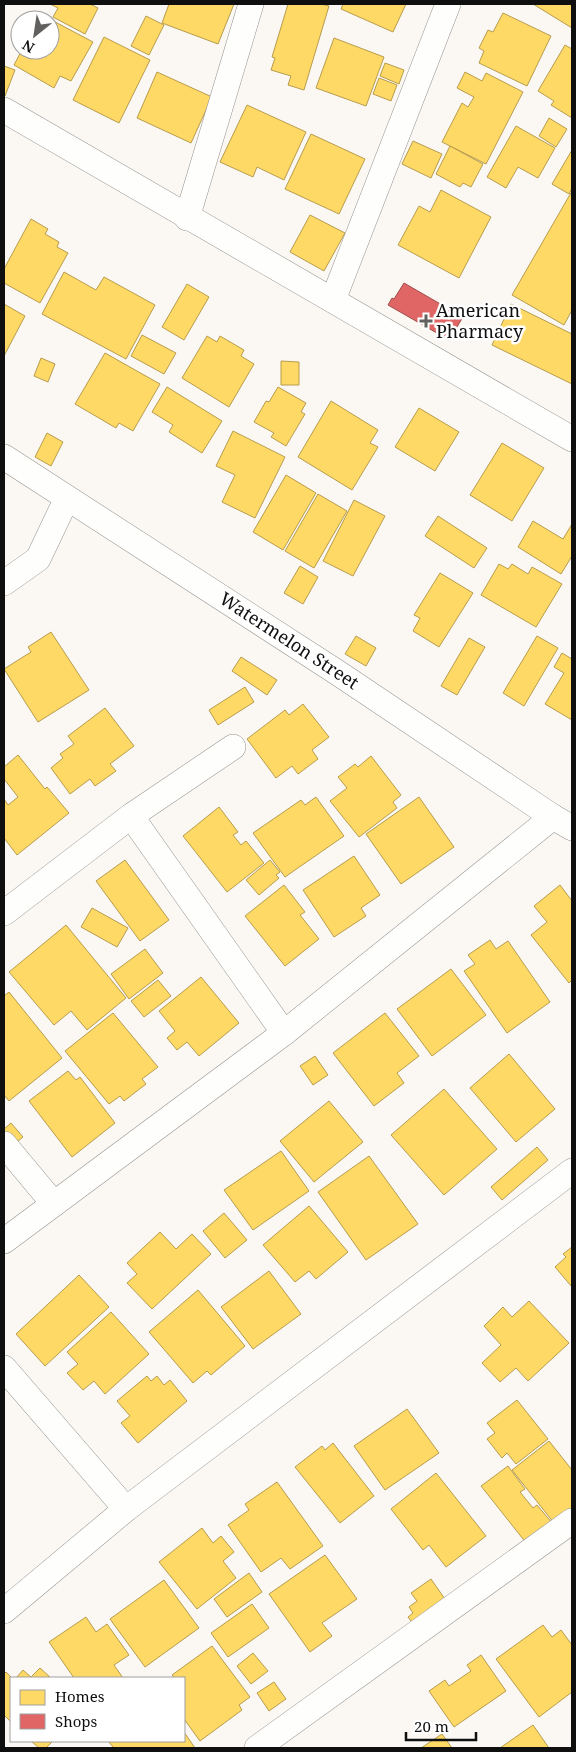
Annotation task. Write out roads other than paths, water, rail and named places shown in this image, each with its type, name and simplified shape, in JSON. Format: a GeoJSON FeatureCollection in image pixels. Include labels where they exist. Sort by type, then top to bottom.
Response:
{"type":"FeatureCollection","features":[{"type":"Feature","properties":{"kind":"street"},"geometry":{"type":"LineString","coordinates":[[187,218],[251,4]]}},
{"type":"Feature","properties":{"kind":"street"},"geometry":{"type":"LineString","coordinates":[[333,300],[448,4]]}},
{"type":"Feature","properties":{"kind":"street"},"geometry":{"type":"LineString","coordinates":[[4,110],[572,440]]}},
{"type":"Feature","properties":{"kind":"street","name":"Watermelon Street"},"geometry":{"type":"LineString","coordinates":[[4,456],[338,673],[563,823]]}},
{"type":"Feature","properties":{"kind":"street"},"geometry":{"type":"LineString","coordinates":[[4,583],[38,559],[67,498]]}},
{"type":"Feature","properties":{"kind":"street"},"geometry":{"type":"LineString","coordinates":[[4,913],[131,816],[232,747]]}},
{"type":"Feature","properties":{"kind":"street"},"geometry":{"type":"LineString","coordinates":[[131,816],[284,1033]]}},
{"type":"Feature","properties":{"kind":"street"},"geometry":{"type":"LineString","coordinates":[[4,1241],[563,823]]}},
{"type":"Feature","properties":{"kind":"street"},"geometry":{"type":"LineString","coordinates":[[4,1144],[54,1204]]}},
{"type":"Feature","properties":{"kind":"street"},"geometry":{"type":"LineString","coordinates":[[4,1611],[126,1509],[572,1171]]}},
{"type":"Feature","properties":{"kind":"street"},"geometry":{"type":"LineString","coordinates":[[4,1368],[126,1509]]}},
{"type":"Feature","properties":{"kind":"street"},"geometry":{"type":"LineString","coordinates":[[257,1748],[572,1521]]}},
{"type":"Feature","properties":{"kind":"place","name":"American Pharmacy"},"geometry":{"type":"Point","coordinates":[426,321]}}]}
